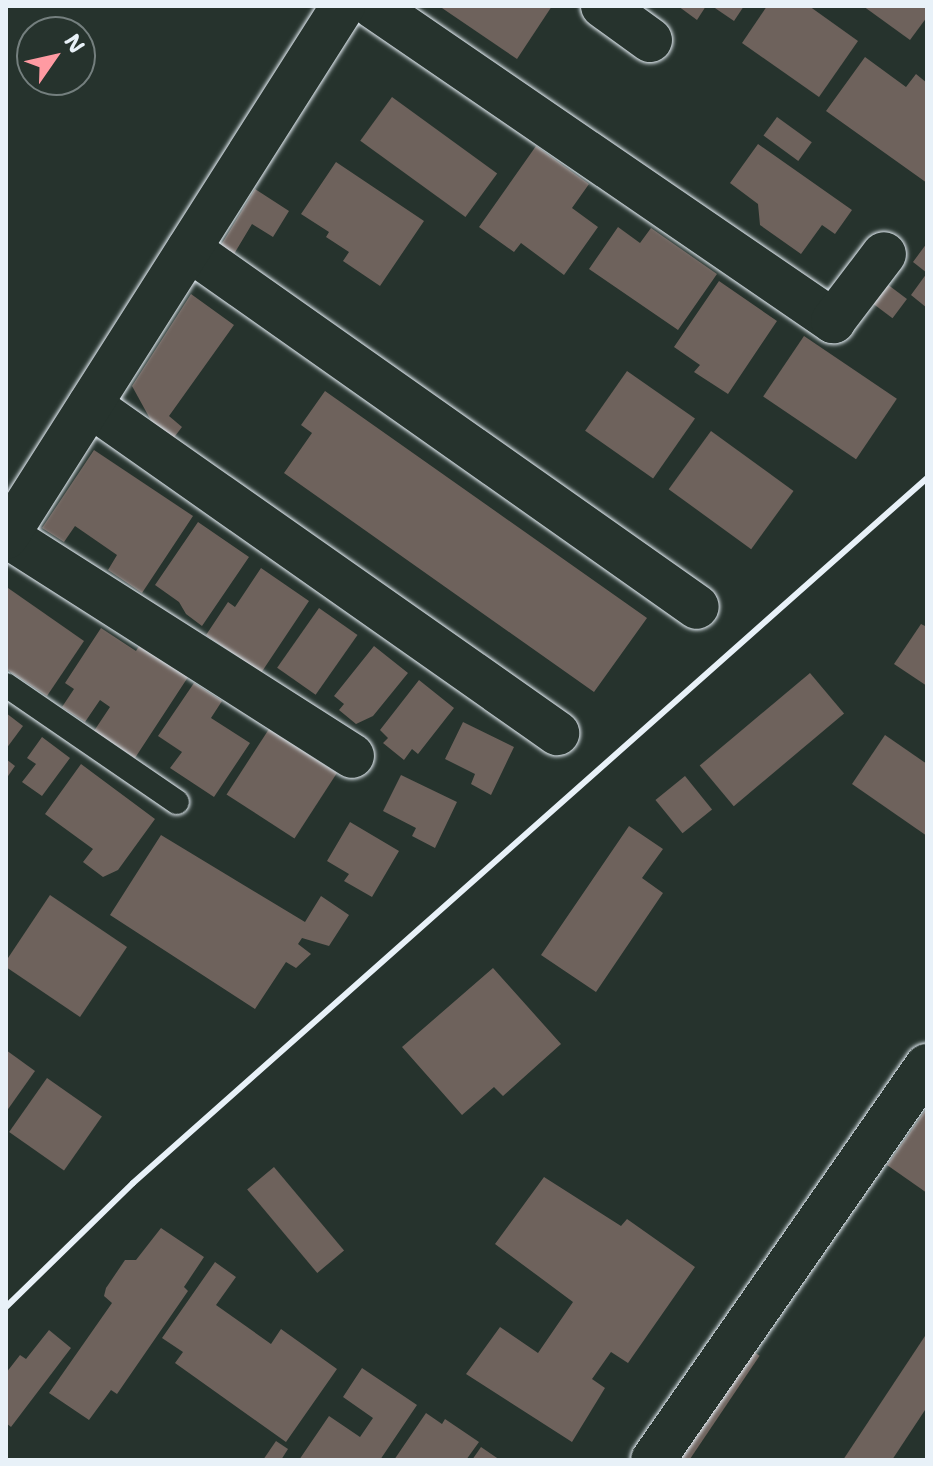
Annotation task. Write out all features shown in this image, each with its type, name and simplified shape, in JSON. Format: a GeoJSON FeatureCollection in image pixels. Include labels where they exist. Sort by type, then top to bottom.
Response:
{"type":"FeatureCollection","features":[{"type":"Feature","properties":{"kind":"street"},"geometry":{"type":"LineString","coordinates":[[343,6],[6,536],[352,756]]}},
{"type":"Feature","properties":{"kind":"street"},"geometry":{"type":"LineString","coordinates":[[373,6],[833,321],[884,254]]}},
{"type":"Feature","properties":{"kind":"street"},"geometry":{"type":"LineString","coordinates":[[603,6],[650,40]]}},
{"type":"Feature","properties":{"kind":"street"},"geometry":{"type":"LineString","coordinates":[[189,249],[697,607]]}},
{"type":"Feature","properties":{"kind":"street"},"geometry":{"type":"LineString","coordinates":[[90,405],[557,733]]}},
{"type":"Feature","properties":{"kind":"street"},"geometry":{"type":"LineString","coordinates":[[653,1460],[927,1066]]}},
{"type":"Feature","properties":{"kind":"lane"},"geometry":{"type":"LineString","coordinates":[[6,685],[177,802]]}},
{"type":"Feature","properties":{"kind":"building"},"geometry":{"type":"Polygon","coordinates":[[[439,6],[552,6],[517,59],[439,6]]]}},
{"type":"Feature","properties":{"kind":"building"},"geometry":{"type":"Polygon","coordinates":[[[678,6],[706,6],[697,20],[678,6]]]}},
{"type":"Feature","properties":{"kind":"building"},"geometry":{"type":"Polygon","coordinates":[[[712,6],[744,6],[734,21],[712,6]]]}},
{"type":"Feature","properties":{"kind":"building"},"geometry":{"type":"Polygon","coordinates":[[[767,6],[809,6],[858,41],[819,97],[742,43],[767,6]]]}},
{"type":"Feature","properties":{"kind":"building"},"geometry":{"type":"Polygon","coordinates":[[[863,6],[927,6],[927,17],[910,40],[863,6]]]}},
{"type":"Feature","properties":{"kind":"building"},"geometry":{"type":"Polygon","coordinates":[[[865,57],[906,87],[916,74],[927,83],[927,183],[826,111],[865,57]]]}},
{"type":"Feature","properties":{"kind":"building"},"geometry":{"type":"Polygon","coordinates":[[[392,97],[497,173],[465,217],[360,141],[392,97]]]}},
{"type":"Feature","properties":{"kind":"building"},"geometry":{"type":"Polygon","coordinates":[[[777,117],[812,142],[798,161],[763,136],[777,117]]]}},
{"type":"Feature","properties":{"kind":"building"},"geometry":{"type":"Polygon","coordinates":[[[758,144],[852,210],[835,234],[822,225],[801,254],[760,225],[758,204],[730,183],[758,144]]]}},
{"type":"Feature","properties":{"kind":"building"},"geometry":{"type":"Polygon","coordinates":[[[536,146],[589,184],[572,208],[598,227],[564,275],[521,243],[514,252],[479,227],[536,146]]]}},
{"type":"Feature","properties":{"kind":"building"},"geometry":{"type":"Polygon","coordinates":[[[336,162],[424,221],[380,286],[343,261],[349,252],[326,237],[329,232],[301,214],[336,162]]]}},
{"type":"Feature","properties":{"kind":"building"},"geometry":{"type":"Polygon","coordinates":[[[255,189],[289,211],[273,237],[252,224],[234,254],[221,245],[255,189]]]}},
{"type":"Feature","properties":{"kind":"building"},"geometry":{"type":"Polygon","coordinates":[[[618,227],[640,243],[651,228],[717,274],[678,330],[589,269],[618,227]]]}},
{"type":"Feature","properties":{"kind":"building"},"geometry":{"type":"Polygon","coordinates":[[[927,243],[927,273],[913,262],[927,243]]]}},
{"type":"Feature","properties":{"kind":"building"},"geometry":{"type":"Polygon","coordinates":[[[927,273],[927,308],[911,295],[927,273]]]}},
{"type":"Feature","properties":{"kind":"building"},"geometry":{"type":"Polygon","coordinates":[[[719,281],[777,321],[728,394],[694,372],[700,365],[674,347],[719,281]]]}},
{"type":"Feature","properties":{"kind":"building"},"geometry":{"type":"Polygon","coordinates":[[[887,284],[907,299],[893,318],[873,303],[887,284]]]}},
{"type":"Feature","properties":{"kind":"building"},"geometry":{"type":"Polygon","coordinates":[[[191,294],[234,325],[169,416],[182,427],[172,440],[154,426],[132,386],[191,294]]]}},
{"type":"Feature","properties":{"kind":"building"},"geometry":{"type":"Polygon","coordinates":[[[804,336],[897,399],[856,459],[763,397],[804,336]]]}},
{"type":"Feature","properties":{"kind":"building"},"geometry":{"type":"Polygon","coordinates":[[[627,371],[695,419],[653,478],[585,431],[627,371]]]}},
{"type":"Feature","properties":{"kind":"building"},"geometry":{"type":"Polygon","coordinates":[[[325,391],[647,618],[594,692],[284,473],[312,433],[301,425],[325,391]]]}},
{"type":"Feature","properties":{"kind":"building"},"geometry":{"type":"Polygon","coordinates":[[[711,431],[794,491],[751,549],[669,489],[711,431]]]}},
{"type":"Feature","properties":{"kind":"building"},"geometry":{"type":"Polygon","coordinates":[[[94,450],[193,516],[142,593],[108,570],[117,555],[75,526],[64,542],[42,528],[94,450]]]}},
{"type":"Feature","properties":{"kind":"building"},"geometry":{"type":"Polygon","coordinates":[[[198,522],[249,557],[202,626],[186,614],[179,602],[155,585],[198,522]]]}},
{"type":"Feature","properties":{"kind":"building"},"geometry":{"type":"Polygon","coordinates":[[[261,568],[309,601],[261,673],[206,635],[228,602],[235,607],[261,568]]]}},
{"type":"Feature","properties":{"kind":"building"},"geometry":{"type":"Polygon","coordinates":[[[8,588],[84,641],[47,696],[6,669],[8,588]]]}},
{"type":"Feature","properties":{"kind":"building"},"geometry":{"type":"Polygon","coordinates":[[[319,608],[358,635],[316,695],[277,668],[319,608]]]}},
{"type":"Feature","properties":{"kind":"building"},"geometry":{"type":"Polygon","coordinates":[[[921,624],[927,627],[927,686],[894,664],[921,624]]]}},
{"type":"Feature","properties":{"kind":"building"},"geometry":{"type":"Polygon","coordinates":[[[101,628],[136,651],[141,643],[190,674],[135,758],[94,731],[110,707],[100,700],[85,722],[62,707],[74,689],[65,683],[101,628]]]}},
{"type":"Feature","properties":{"kind":"building"},"geometry":{"type":"Polygon","coordinates":[[[374,646],[408,673],[373,716],[356,724],[339,710],[344,704],[334,696],[374,646]]]}},
{"type":"Feature","properties":{"kind":"building"},"geometry":{"type":"Polygon","coordinates":[[[810,673],[844,714],[734,806],[700,766],[810,673]]]}},
{"type":"Feature","properties":{"kind":"building"},"geometry":{"type":"Polygon","coordinates":[[[419,680],[454,708],[418,754],[412,749],[404,760],[383,743],[388,738],[380,730],[419,680]]]}},
{"type":"Feature","properties":{"kind":"building"},"geometry":{"type":"Polygon","coordinates":[[[194,683],[222,701],[211,718],[250,743],[214,797],[170,768],[182,752],[158,736],[194,683]]]}},
{"type":"Feature","properties":{"kind":"building"},"geometry":{"type":"Polygon","coordinates":[[[6,713],[23,726],[6,749],[6,713]]]}},
{"type":"Feature","properties":{"kind":"building"},"geometry":{"type":"Polygon","coordinates":[[[463,722],[514,747],[491,795],[471,784],[475,774],[445,759],[463,722]]]}},
{"type":"Feature","properties":{"kind":"building"},"geometry":{"type":"Polygon","coordinates":[[[269,729],[337,773],[294,839],[227,794],[269,729]]]}},
{"type":"Feature","properties":{"kind":"building"},"geometry":{"type":"Polygon","coordinates":[[[885,735],[927,764],[927,836],[852,784],[885,735]]]}},
{"type":"Feature","properties":{"kind":"building"},"geometry":{"type":"Polygon","coordinates":[[[42,737],[70,758],[42,796],[22,782],[36,764],[27,758],[42,737]]]}},
{"type":"Feature","properties":{"kind":"building"},"geometry":{"type":"Polygon","coordinates":[[[6,759],[15,766],[6,779],[6,759]]]}},
{"type":"Feature","properties":{"kind":"building"},"geometry":{"type":"Polygon","coordinates":[[[81,764],[155,819],[118,870],[103,877],[83,862],[93,849],[45,814],[81,764]]]}},
{"type":"Feature","properties":{"kind":"building"},"geometry":{"type":"Polygon","coordinates":[[[401,775],[457,802],[435,848],[412,836],[416,828],[383,811],[401,775]]]}},
{"type":"Feature","properties":{"kind":"building"},"geometry":{"type":"Polygon","coordinates":[[[685,776],[712,809],[683,833],[655,800],[685,776]]]}},
{"type":"Feature","properties":{"kind":"building"},"geometry":{"type":"Polygon","coordinates":[[[350,822],[399,851],[372,897],[344,881],[349,874],[327,861],[350,822]]]}},
{"type":"Feature","properties":{"kind":"building"},"geometry":{"type":"Polygon","coordinates":[[[629,826],[663,849],[642,878],[663,893],[596,992],[541,955],[629,826]]]}},
{"type":"Feature","properties":{"kind":"building"},"geometry":{"type":"Polygon","coordinates":[[[161,835],[305,922],[321,896],[349,915],[329,946],[302,938],[298,944],[311,954],[296,968],[286,962],[255,1009],[110,915],[161,835]]]}},
{"type":"Feature","properties":{"kind":"building"},"geometry":{"type":"Polygon","coordinates":[[[50,895],[127,947],[80,1017],[6,967],[6,961],[50,895]]]}},
{"type":"Feature","properties":{"kind":"building"},"geometry":{"type":"Polygon","coordinates":[[[493,968],[561,1044],[503,1096],[494,1087],[462,1115],[402,1047],[493,968]]]}},
{"type":"Feature","properties":{"kind":"building"},"geometry":{"type":"Polygon","coordinates":[[[6,1050],[35,1071],[6,1112],[6,1050]]]}},
{"type":"Feature","properties":{"kind":"building"},"geometry":{"type":"Polygon","coordinates":[[[47,1078],[102,1116],[64,1170],[9,1132],[47,1078]]]}},
{"type":"Feature","properties":{"kind":"building"},"geometry":{"type":"Polygon","coordinates":[[[927,1108],[927,1193],[887,1165],[927,1108]]]}},
{"type":"Feature","properties":{"kind":"building"},"geometry":{"type":"Polygon","coordinates":[[[274,1167],[344,1250],[317,1273],[247,1189],[274,1167]]]}},
{"type":"Feature","properties":{"kind":"building"},"geometry":{"type":"Polygon","coordinates":[[[544,1177],[621,1226],[627,1219],[695,1267],[628,1363],[611,1352],[592,1379],[605,1388],[572,1442],[466,1374],[500,1327],[538,1353],[573,1302],[495,1244],[544,1177]]]}},
{"type":"Feature","properties":{"kind":"building"},"geometry":{"type":"Polygon","coordinates":[[[161,1228],[204,1257],[184,1287],[188,1291],[117,1394],[111,1390],[89,1420],[49,1393],[112,1303],[104,1296],[106,1288],[125,1260],[136,1260],[161,1228]]]}},
{"type":"Feature","properties":{"kind":"building"},"geometry":{"type":"Polygon","coordinates":[[[215,1262],[236,1277],[216,1305],[271,1344],[281,1329],[337,1369],[286,1442],[175,1363],[183,1352],[162,1338],[215,1262]]]}},
{"type":"Feature","properties":{"kind":"building"},"geometry":{"type":"Polygon","coordinates":[[[49,1330],[71,1348],[11,1427],[6,1423],[6,1373],[20,1355],[26,1359],[49,1330]]]}},
{"type":"Feature","properties":{"kind":"building"},"geometry":{"type":"Polygon","coordinates":[[[927,1333],[927,1407],[892,1460],[843,1460],[927,1333]]]}},
{"type":"Feature","properties":{"kind":"building"},"geometry":{"type":"Polygon","coordinates":[[[748,1348],[760,1356],[689,1460],[672,1460],[748,1348]]]}},
{"type":"Feature","properties":{"kind":"building"},"geometry":{"type":"Polygon","coordinates":[[[362,1368],[417,1405],[380,1460],[299,1460],[329,1416],[360,1437],[373,1418],[343,1397],[362,1368]]]}},
{"type":"Feature","properties":{"kind":"building"},"geometry":{"type":"Polygon","coordinates":[[[426,1413],[442,1424],[445,1419],[479,1442],[466,1460],[394,1460],[426,1413]]]}},
{"type":"Feature","properties":{"kind":"building"},"geometry":{"type":"Polygon","coordinates":[[[276,1441],[288,1449],[281,1460],[263,1460],[276,1441]]]}},
{"type":"Feature","properties":{"kind":"building"},"geometry":{"type":"Polygon","coordinates":[[[481,1447],[500,1460],[472,1460],[481,1447]]]}},
{"type":"Feature","properties":{"kind":"railway"},"geometry":{"type":"LineString","coordinates":[[6,1307],[133,1183],[927,478]]}}]}
